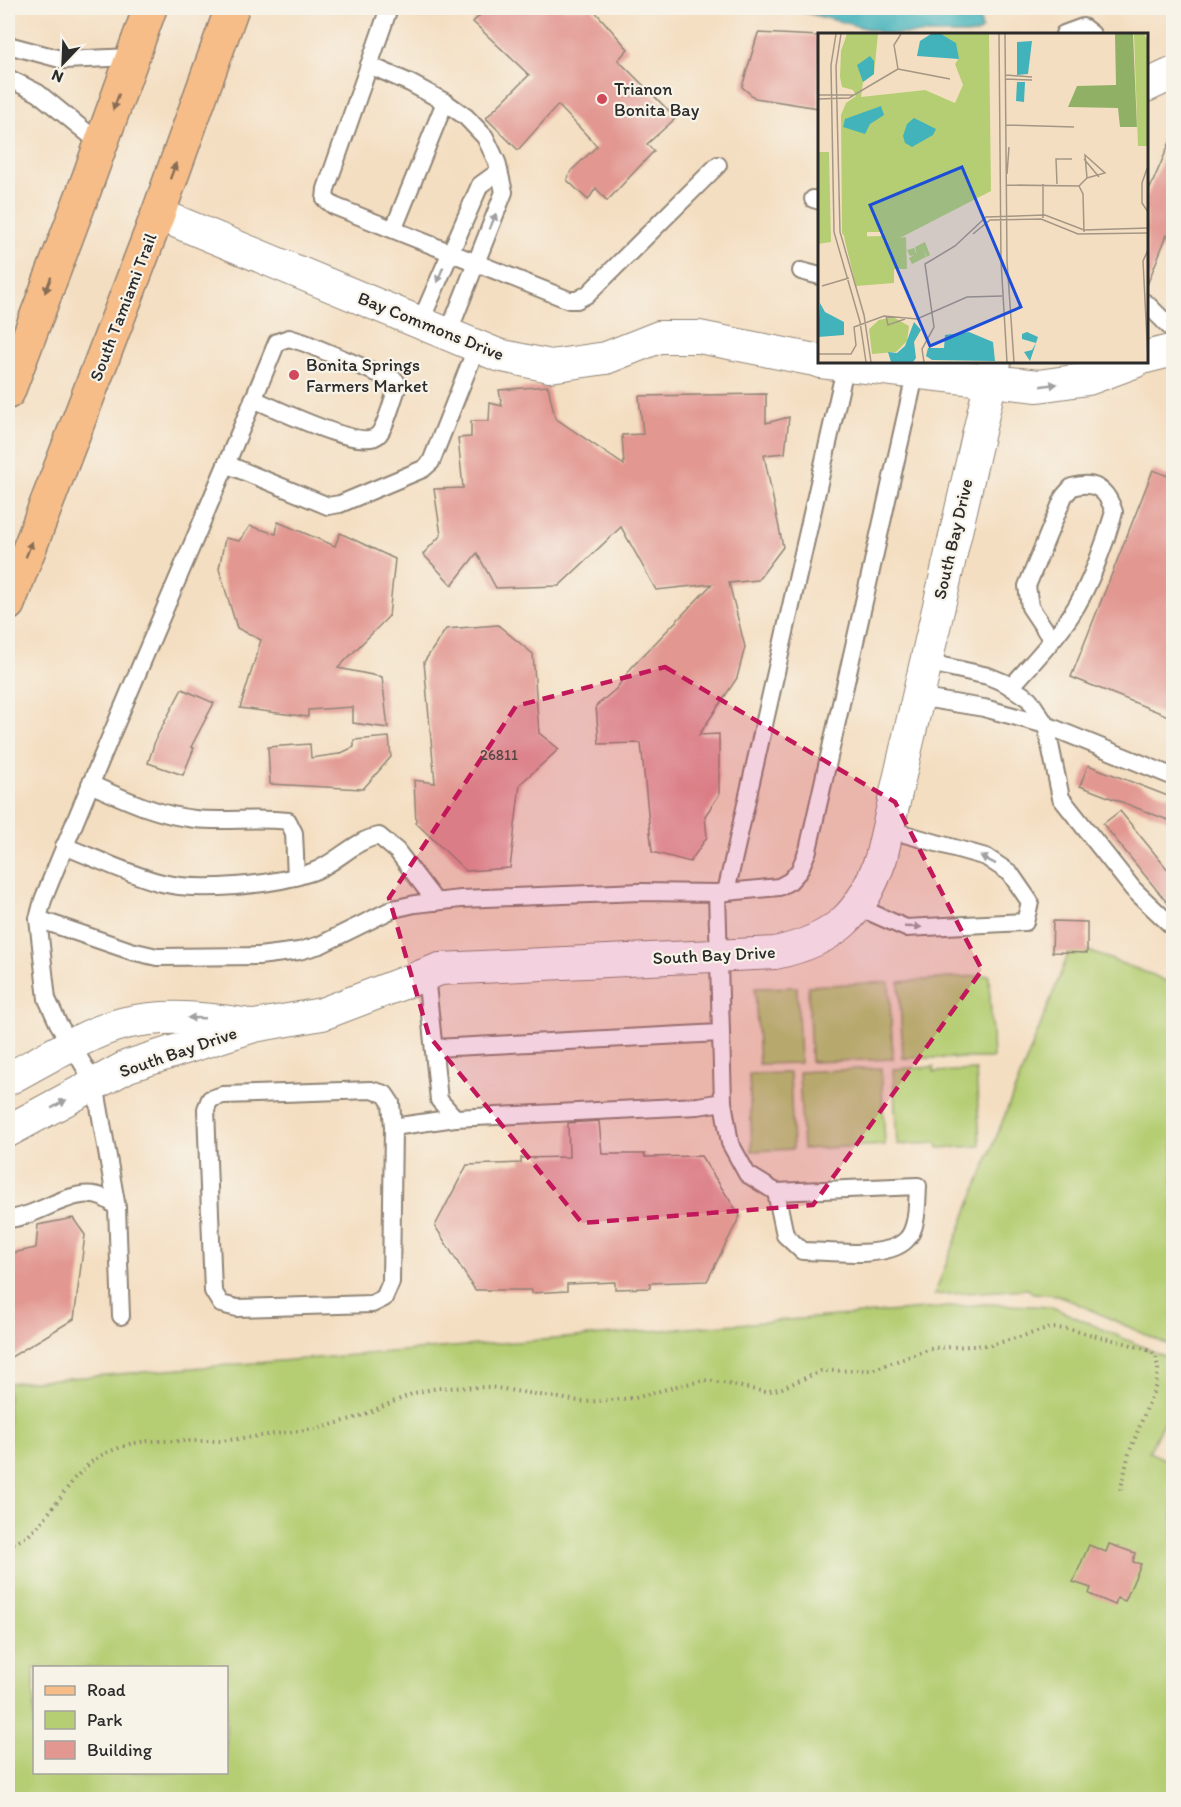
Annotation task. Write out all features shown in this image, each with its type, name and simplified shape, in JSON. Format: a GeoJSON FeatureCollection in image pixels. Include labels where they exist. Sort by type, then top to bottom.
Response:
{"type":"FeatureCollection","features":[{"type":"Feature","properties":{"kind":"main road"},"geometry":{"type":"LineString","coordinates":[[8,392],[150,8]]}},
{"type":"Feature","properties":{"kind":"main road","name":"South Tamiami Trail"},"geometry":{"type":"LineString","coordinates":[[8,604],[158,214],[232,8]]}},
{"type":"Feature","properties":{"kind":"street"},"geometry":{"type":"LineString","coordinates":[[1148,85],[1173,73]]}},
{"type":"Feature","properties":{"kind":"street","name":"Bay Commons Drive"},"geometry":{"type":"LineString","coordinates":[[158,214],[498,355],[550,366],[606,358],[659,337],[699,337],[818,360]]}},
{"type":"Feature","properties":{"kind":"street"},"geometry":{"type":"LineString","coordinates":[[1148,356],[1173,350]]}},
{"type":"Feature","properties":{"kind":"street","name":"Bay Commons Drive"},"geometry":{"type":"LineString","coordinates":[[839,363],[916,371],[992,372],[1038,386],[1088,379],[1131,363]]}},
{"type":"Feature","properties":{"kind":"street","name":"South Bay Drive"},"geometry":{"type":"LineString","coordinates":[[8,1131],[128,1066],[254,1026],[322,1014],[440,969],[775,953],[805,946],[832,932],[858,907],[872,886],[992,372]]}},
{"type":"Feature","properties":{"kind":"street","name":"South Bay Drive"},"geometry":{"type":"LineString","coordinates":[[8,1078],[73,1045],[123,1024],[158,1019],[200,1017],[254,1026]]}},
{"type":"Feature","properties":{"kind":"lane"},"geometry":{"type":"LineString","coordinates":[[389,8],[326,189],[326,199],[334,206],[394,228],[569,300],[577,300],[588,294],[718,165]]}},
{"type":"Feature","properties":{"kind":"lane"},"geometry":{"type":"LineString","coordinates":[[1067,33],[1083,27],[1091,33]]}},
{"type":"Feature","properties":{"kind":"lane"},"geometry":{"type":"LineString","coordinates":[[8,45],[64,60],[132,57]]}},
{"type":"Feature","properties":{"kind":"lane"},"geometry":{"type":"LineString","coordinates":[[369,65],[445,102],[466,117],[492,148],[504,192],[477,262],[434,328]]}},
{"type":"Feature","properties":{"kind":"lane"},"geometry":{"type":"LineString","coordinates":[[8,78],[38,93],[101,144]]}},
{"type":"Feature","properties":{"kind":"lane"},"geometry":{"type":"LineString","coordinates":[[394,228],[445,102]]}},
{"type":"Feature","properties":{"kind":"lane"},"geometry":{"type":"LineString","coordinates":[[434,328],[450,251],[480,184],[498,172]]}},
{"type":"Feature","properties":{"kind":"lane"},"geometry":{"type":"LineString","coordinates":[[801,271],[818,276]]}},
{"type":"Feature","properties":{"kind":"lane"},"geometry":{"type":"LineString","coordinates":[[1148,305],[1173,331]]}},
{"type":"Feature","properties":{"kind":"lane"},"geometry":{"type":"LineString","coordinates":[[121,1316],[117,1208],[95,1084],[58,1023],[47,999],[38,919],[42,900],[90,784],[145,661],[226,464],[253,399],[277,342],[289,338],[396,381],[398,386],[379,434],[369,440],[349,438],[253,399]]}},
{"type":"Feature","properties":{"kind":"lane"},"geometry":{"type":"LineString","coordinates":[[226,464],[328,506],[340,504],[423,469],[431,462],[477,346]]}},
{"type":"Feature","properties":{"kind":"lane"},"geometry":{"type":"LineString","coordinates":[[776,1192],[785,1235],[802,1251],[874,1252],[894,1248],[908,1239],[915,1218],[918,1186],[776,1192],[747,1174],[730,1143],[723,1102],[717,955],[722,893],[829,363]]}},
{"type":"Feature","properties":{"kind":"lane"},"geometry":{"type":"LineString","coordinates":[[38,919],[131,951],[156,957],[220,958],[299,951],[341,936],[393,909],[436,902],[640,892],[722,893],[779,887],[790,881],[806,860],[916,371]]}},
{"type":"Feature","properties":{"kind":"lane"},"geometry":{"type":"LineString","coordinates":[[1011,687],[1052,640],[1076,607],[1114,512],[1107,495],[1100,488],[1091,485],[1072,487],[1064,496],[1027,586],[1030,607],[1052,640]]}},
{"type":"Feature","properties":{"kind":"lane"},"geometry":{"type":"LineString","coordinates":[[925,662],[988,676],[1029,699],[1046,725],[1061,798],[1133,889],[1173,928]]}},
{"type":"Feature","properties":{"kind":"lane"},"geometry":{"type":"LineString","coordinates":[[917,697],[984,708],[1046,725],[1173,777]]}},
{"type":"Feature","properties":{"kind":"lane"},"geometry":{"type":"LineString","coordinates":[[90,784],[147,809],[170,815],[197,819],[266,818],[288,821],[294,833],[296,877]]}},
{"type":"Feature","properties":{"kind":"lane"},"geometry":{"type":"LineString","coordinates":[[858,907],[906,928],[1025,922],[1030,902],[1010,873],[986,857],[887,829]]}},
{"type":"Feature","properties":{"kind":"lane"},"geometry":{"type":"LineString","coordinates":[[64,846],[159,882],[189,886],[259,883],[296,877],[323,868],[367,838],[379,836],[398,851],[436,902]]}},
{"type":"Feature","properties":{"kind":"lane"},"geometry":{"type":"LineString","coordinates":[[426,975],[439,1101],[455,1118]]}},
{"type":"Feature","properties":{"kind":"lane"},"geometry":{"type":"LineString","coordinates":[[434,1048],[720,1033]]}},
{"type":"Feature","properties":{"kind":"lane"},"geometry":{"type":"LineString","coordinates":[[371,1090],[385,1094],[391,1103],[393,1127],[391,1282],[384,1298],[372,1304],[237,1308],[221,1304],[213,1291],[206,1109],[210,1099],[223,1095],[371,1090]]}},
{"type":"Feature","properties":{"kind":"lane"},"geometry":{"type":"LineString","coordinates":[[393,1127],[455,1118],[698,1106],[723,1102]]}},
{"type":"Feature","properties":{"kind":"lane"},"geometry":{"type":"LineString","coordinates":[[8,1219],[91,1194],[107,1197],[117,1208]]}},
{"type":"Feature","properties":{"kind":"path"},"geometry":{"type":"LineString","coordinates":[[8,1546],[28,1536],[41,1523],[75,1478],[91,1462],[105,1453],[130,1444],[146,1441],[221,1441],[321,1428],[358,1417],[414,1393],[438,1388],[490,1387],[585,1402],[635,1398],[708,1380],[766,1392],[782,1388],[821,1371],[871,1370],[934,1348],[991,1345],[1051,1328],[1068,1329],[1120,1342],[1150,1351],[1156,1356],[1158,1369],[1156,1385],[1129,1453],[1120,1492]]}},
{"type":"Feature","properties":{"kind":"highlighted area"},"geometry":{"type":"Polygon","coordinates":[[[665,667],[895,802],[982,970],[813,1205],[582,1223],[429,1036],[389,898],[516,706],[665,667]]]}},
{"type":"Feature","properties":{"kind":"green space"},"geometry":{"type":"Polygon","coordinates":[[[1072,945],[1153,975],[1173,985],[1173,1347],[1058,1295],[1033,1293],[1028,1289],[934,1295],[1072,945]]]}},
{"type":"Feature","properties":{"kind":"green space"},"geometry":{"type":"Polygon","coordinates":[[[989,975],[993,1058],[903,1058],[899,982],[989,975]]]}},
{"type":"Feature","properties":{"kind":"green space"},"geometry":{"type":"Polygon","coordinates":[[[889,982],[893,1059],[811,1062],[808,986],[889,982]]]}},
{"type":"Feature","properties":{"kind":"green space"},"geometry":{"type":"Polygon","coordinates":[[[797,987],[800,1063],[759,1064],[755,988],[797,987]]]}},
{"type":"Feature","properties":{"kind":"green space"},"geometry":{"type":"Polygon","coordinates":[[[934,1067],[934,1072],[976,1070],[980,1146],[938,1148],[937,1143],[897,1145],[893,1069],[934,1067]]]}},
{"type":"Feature","properties":{"kind":"green space"},"geometry":{"type":"Polygon","coordinates":[[[881,1068],[885,1145],[803,1149],[799,1072],[881,1068]]]}},
{"type":"Feature","properties":{"kind":"green space"},"geometry":{"type":"Polygon","coordinates":[[[790,1073],[793,1149],[752,1151],[749,1074],[790,1073]]]}},
{"type":"Feature","properties":{"kind":"green space"},"geometry":{"type":"Polygon","coordinates":[[[986,1304],[1052,1307],[1173,1360],[1173,1402],[1149,1452],[1173,1463],[1173,1799],[8,1800],[8,1383],[986,1304]]]}},
{"type":"Feature","properties":{"kind":"water"},"geometry":{"type":"Polygon","coordinates":[[[787,8],[978,8],[982,29],[977,33],[884,33],[787,8]]]}},
{"type":"Feature","properties":{"kind":"building","name":"Trianon Bonita Bay"},"geometry":{"type":"Polygon","coordinates":[[[487,8],[592,8],[628,49],[618,60],[676,118],[647,144],[654,151],[607,201],[596,188],[588,200],[567,180],[571,171],[597,146],[558,105],[518,150],[486,118],[529,75],[473,22],[487,8]]]}},
{"type":"Feature","properties":{"kind":"building"},"geometry":{"type":"Polygon","coordinates":[[[758,33],[818,36],[818,108],[755,98],[742,87],[758,33]]]}},
{"type":"Feature","properties":{"kind":"building"},"geometry":{"type":"Polygon","coordinates":[[[1173,135],[1173,238],[1167,235],[1148,282],[1148,193],[1173,135]]]}},
{"type":"Feature","properties":{"kind":"building"},"geometry":{"type":"Polygon","coordinates":[[[548,386],[555,418],[624,465],[622,435],[643,434],[639,396],[766,394],[766,423],[789,417],[785,453],[764,455],[783,547],[758,580],[729,583],[745,647],[737,678],[699,735],[719,734],[719,795],[705,816],[707,837],[690,862],[652,852],[641,743],[599,744],[596,706],[616,689],[632,667],[712,584],[656,590],[621,527],[559,586],[496,588],[477,553],[452,585],[423,554],[441,535],[434,489],[463,488],[458,438],[471,437],[471,421],[489,421],[490,403],[502,406],[499,390],[548,386]]]}},
{"type":"Feature","properties":{"kind":"building"},"geometry":{"type":"Polygon","coordinates":[[[1153,470],[1173,478],[1173,718],[1071,677],[1153,470]]]}},
{"type":"Feature","properties":{"kind":"building"},"geometry":{"type":"Polygon","coordinates":[[[278,522],[335,546],[340,533],[395,559],[389,616],[338,668],[382,677],[388,728],[353,723],[353,707],[308,710],[308,717],[240,708],[261,640],[237,628],[219,569],[225,538],[239,541],[250,526],[276,534],[278,522]]]}},
{"type":"Feature","properties":{"kind":"building"},"geometry":{"type":"Polygon","coordinates":[[[498,625],[533,654],[539,733],[559,749],[520,784],[510,868],[466,871],[416,823],[414,780],[435,783],[424,662],[446,629],[498,625]]]}},
{"type":"Feature","properties":{"kind":"building"},"geometry":{"type":"Polygon","coordinates":[[[182,689],[214,703],[191,747],[194,748],[183,775],[148,763],[156,738],[182,689]]]}},
{"type":"Feature","properties":{"kind":"building"},"geometry":{"type":"Polygon","coordinates":[[[389,737],[391,757],[363,789],[270,784],[268,747],[310,744],[311,758],[339,754],[354,747],[354,740],[389,737]]]}},
{"type":"Feature","properties":{"kind":"building"},"geometry":{"type":"Polygon","coordinates":[[[1088,765],[1173,798],[1173,822],[1080,786],[1088,765]]]}},
{"type":"Feature","properties":{"kind":"building"},"geometry":{"type":"Polygon","coordinates":[[[1120,811],[1173,876],[1173,910],[1103,824],[1120,811]]]}},
{"type":"Feature","properties":{"kind":"building"},"geometry":{"type":"Polygon","coordinates":[[[1053,921],[1087,922],[1087,953],[1052,952],[1053,921]]]}},
{"type":"Feature","properties":{"kind":"building"},"geometry":{"type":"Polygon","coordinates":[[[599,1121],[602,1154],[645,1154],[645,1157],[701,1156],[740,1216],[707,1281],[650,1283],[650,1288],[615,1289],[615,1282],[567,1284],[567,1291],[532,1293],[532,1290],[475,1290],[435,1226],[467,1165],[521,1163],[521,1158],[569,1157],[568,1123],[599,1121]]]}},
{"type":"Feature","properties":{"kind":"building"},"geometry":{"type":"Polygon","coordinates":[[[73,1218],[85,1235],[74,1319],[8,1359],[8,1254],[36,1248],[38,1225],[73,1218]]]}},
{"type":"Feature","properties":{"kind":"building"},"geometry":{"type":"Polygon","coordinates":[[[1109,1544],[1135,1553],[1133,1562],[1141,1564],[1125,1601],[1117,1598],[1115,1605],[1089,1594],[1091,1588],[1073,1582],[1089,1545],[1106,1552],[1109,1544]]]}},
{"type":"Feature","properties":{"kind":"place","name":"Trianon Bonita Bay"},"geometry":{"type":"Point","coordinates":[602,99]}},
{"type":"Feature","properties":{"kind":"place","name":"Bonita Springs Farmers Market"},"geometry":{"type":"Point","coordinates":[294,375]}}]}
